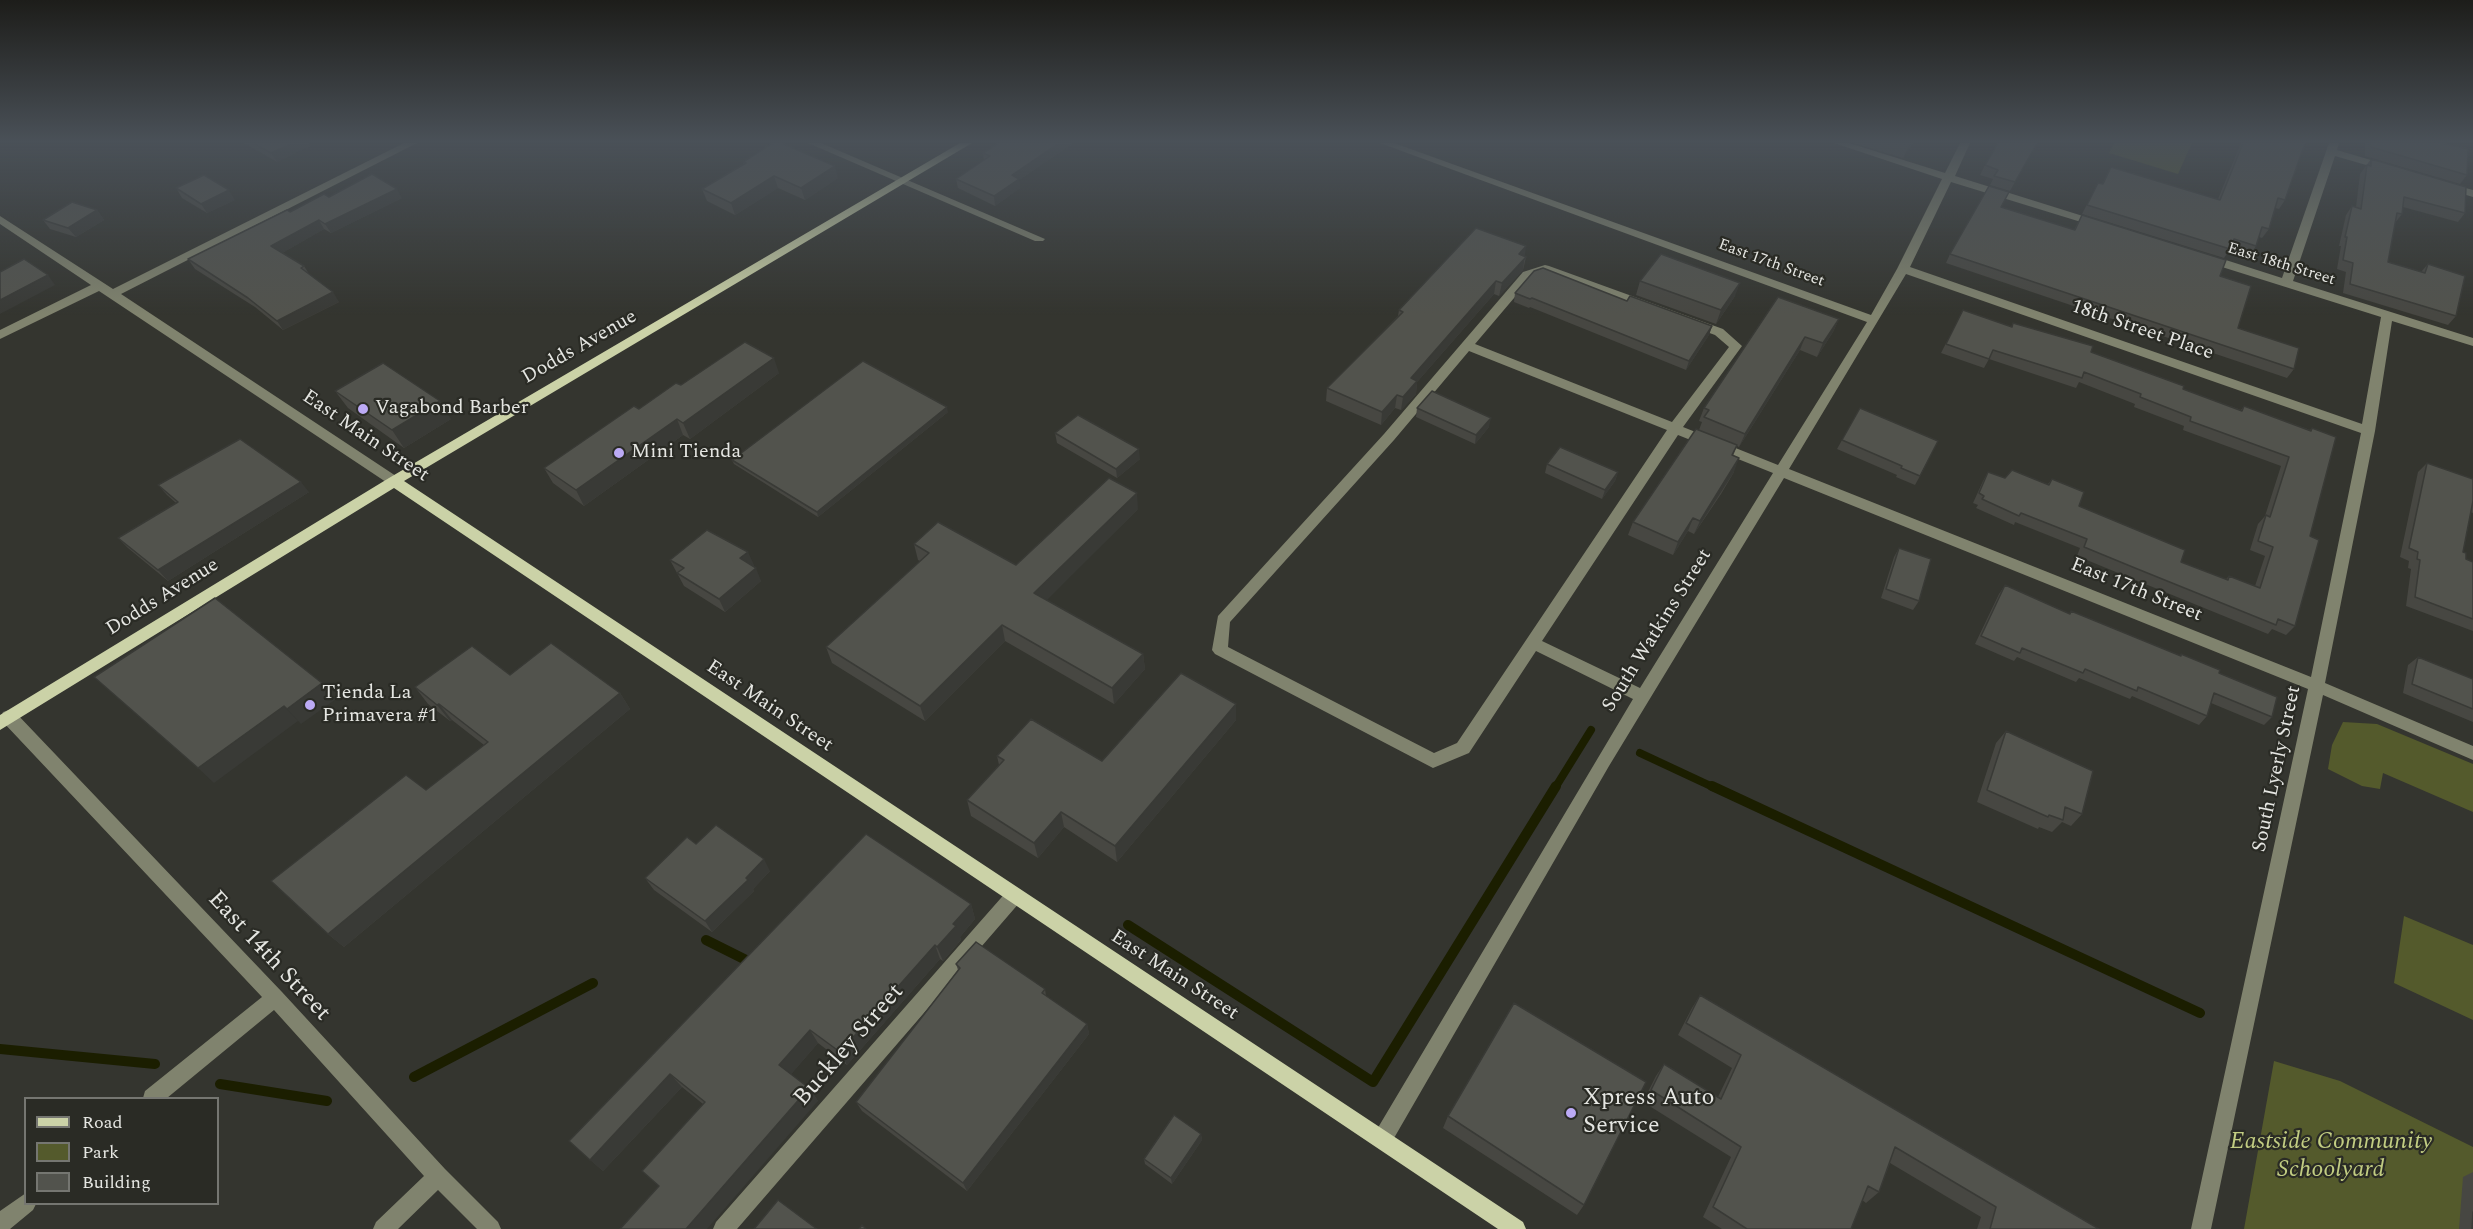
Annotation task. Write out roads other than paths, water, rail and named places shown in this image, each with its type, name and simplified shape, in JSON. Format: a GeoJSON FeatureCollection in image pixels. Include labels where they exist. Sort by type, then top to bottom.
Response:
{"type":"FeatureCollection","features":[{"type":"Feature","properties":{"kind":"main road","name":"Dodds Avenue"},"geometry":{"type":"LineString","coordinates":[[5,720],[394,481],[868,200]]}},
{"type":"Feature","properties":{"kind":"main road","name":"East Main Street"},"geometry":{"type":"LineString","coordinates":[[394,481],[1014,896],[1383,1138],[1516,1229]]}},
{"type":"Feature","properties":{"kind":"street"},"geometry":{"type":"LineString","coordinates":[[112,294],[297,200]]}},
{"type":"Feature","properties":{"kind":"street"},"geometry":{"type":"LineString","coordinates":[[947,200],[1038,239]]}},
{"type":"Feature","properties":{"kind":"street","name":"East 17th Street"},"geometry":{"type":"LineString","coordinates":[[1545,200],[1874,320]]}},
{"type":"Feature","properties":{"kind":"street","name":"South Watkins Street"},"geometry":{"type":"LineString","coordinates":[[1383,1138],[1642,696],[1874,320],[1903,269],[1935,200]]}},
{"type":"Feature","properties":{"kind":"street"},"geometry":{"type":"LineString","coordinates":[[2023,200],[2116,230]]}},
{"type":"Feature","properties":{"kind":"street"},"geometry":{"type":"LineString","coordinates":[[2286,284],[2314,200]]}},
{"type":"Feature","properties":{"kind":"street","name":"East Main Street"},"geometry":{"type":"LineString","coordinates":[[0,219],[394,481]]}},
{"type":"Feature","properties":{"kind":"street","name":"East 18th Street"},"geometry":{"type":"LineString","coordinates":[[2195,255],[2473,342]]}},
{"type":"Feature","properties":{"kind":"street"},"geometry":{"type":"LineString","coordinates":[[1545,269],[1719,332],[1736,346],[1676,427],[1463,748],[1433,761],[1220,650],[1223,620],[1469,346],[1527,275],[1545,269]]}},
{"type":"Feature","properties":{"kind":"street","name":"18th Street Place"},"geometry":{"type":"LineString","coordinates":[[1903,269],[2368,430]]}},
{"type":"Feature","properties":{"kind":"street"},"geometry":{"type":"LineString","coordinates":[[0,334],[99,286]]}},
{"type":"Feature","properties":{"kind":"street","name":"South Lyerly Street"},"geometry":{"type":"LineString","coordinates":[[2202,1229],[2317,686],[2368,430],[2386,315]]}},
{"type":"Feature","properties":{"kind":"street","name":"East 17th Street"},"geometry":{"type":"LineString","coordinates":[[1469,346],[1676,427],[1781,472],[2317,686],[2473,753]]}},
{"type":"Feature","properties":{"kind":"street"},"geometry":{"type":"LineString","coordinates":[[1533,643],[1642,696]]}},
{"type":"Feature","properties":{"kind":"street","name":"East 14th Street"},"geometry":{"type":"LineString","coordinates":[[5,720],[275,998],[438,1176],[491,1229]]}},
{"type":"Feature","properties":{"kind":"street","name":"Buckley Street"},"geometry":{"type":"LineString","coordinates":[[723,1229],[1014,896]]}},
{"type":"Feature","properties":{"kind":"street"},"geometry":{"type":"LineString","coordinates":[[153,1097],[275,998]]}},
{"type":"Feature","properties":{"kind":"street"},"geometry":{"type":"LineString","coordinates":[[383,1229],[438,1176]]}},
{"type":"Feature","properties":{"kind":"street"},"geometry":{"type":"LineString","coordinates":[[0,1224],[24,1205]]}},
{"type":"Feature","properties":{"kind":"waterway"},"geometry":{"type":"LineString","coordinates":[[1555,788],[1591,730]]}},
{"type":"Feature","properties":{"kind":"waterway"},"geometry":{"type":"LineString","coordinates":[[1640,753],[1715,788]]}},
{"type":"Feature","properties":{"kind":"waterway"},"geometry":{"type":"LineString","coordinates":[[1128,925],[1373,1082],[1556,786]]}},
{"type":"Feature","properties":{"kind":"waterway"},"geometry":{"type":"LineString","coordinates":[[1712,786],[2200,1013]]}},
{"type":"Feature","properties":{"kind":"waterway"},"geometry":{"type":"LineString","coordinates":[[706,940],[752,963]]}},
{"type":"Feature","properties":{"kind":"waterway"},"geometry":{"type":"LineString","coordinates":[[414,1077],[593,983]]}},
{"type":"Feature","properties":{"kind":"waterway"},"geometry":{"type":"LineString","coordinates":[[0,1049],[155,1064]]}},
{"type":"Feature","properties":{"kind":"waterway"},"geometry":{"type":"LineString","coordinates":[[220,1084],[327,1101]]}},
{"type":"Feature","properties":{"kind":"place","name":"Vagabond Barber"},"geometry":{"type":"Point","coordinates":[363,409]}},
{"type":"Feature","properties":{"kind":"place","name":"Mini Tienda"},"geometry":{"type":"Point","coordinates":[619,453]}},
{"type":"Feature","properties":{"kind":"place","name":"Tienda La Primavera #1"},"geometry":{"type":"Point","coordinates":[310,705]}},
{"type":"Feature","properties":{"kind":"place","name":"Xpress Auto Service"},"geometry":{"type":"Point","coordinates":[1571,1113]}},
{"type":"Feature","properties":{"kind":"park label","name":"Eastside Community Schoolyard"},"geometry":{"type":"Point","coordinates":[2331,1157]}}]}
